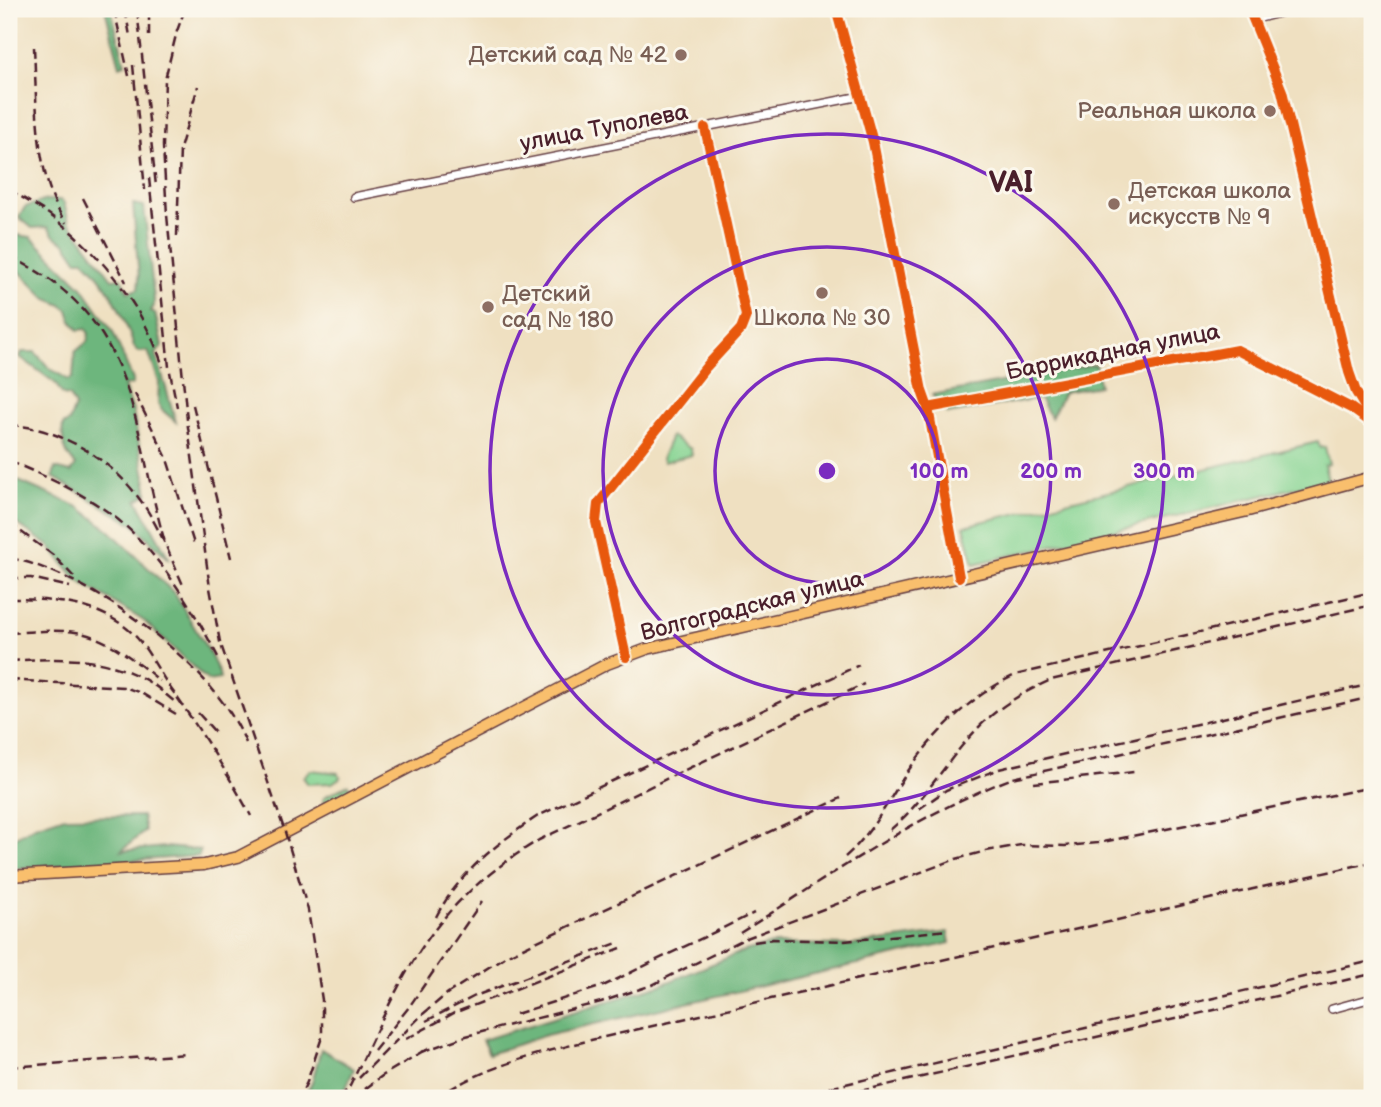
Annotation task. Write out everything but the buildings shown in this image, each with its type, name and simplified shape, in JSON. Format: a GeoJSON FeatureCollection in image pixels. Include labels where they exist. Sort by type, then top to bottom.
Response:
{"type":"FeatureCollection","features":[{"type":"Feature","properties":{"kind":"main road","name":"Волгоградская улица"},"geometry":{"type":"LineString","coordinates":[[9,876],[204,865],[238,857],[584,676],[647,649],[1248,511],[1372,477]]}},
{"type":"Feature","properties":{"kind":"street"},"geometry":{"type":"LineString","coordinates":[[836,9],[873,142],[922,391],[928,408],[959,576]]}},
{"type":"Feature","properties":{"kind":"street","name":"Баррикадная улица"},"geometry":{"type":"LineString","coordinates":[[1249,9],[1282,91],[1349,372],[1356,393],[1372,421]]}},
{"type":"Feature","properties":{"kind":"street"},"geometry":{"type":"LineString","coordinates":[[1252,20],[1295,9]]}},
{"type":"Feature","properties":{"kind":"street","name":"улица Туполева"},"geometry":{"type":"LineString","coordinates":[[354,197],[861,96]]}},
{"type":"Feature","properties":{"kind":"street"},"geometry":{"type":"LineString","coordinates":[[626,657],[596,522],[598,504],[706,367],[741,329],[746,316],[705,128]]}},
{"type":"Feature","properties":{"kind":"street","name":"Баррикадная улица"},"geometry":{"type":"LineString","coordinates":[[928,408],[1237,350],[1372,421]]}},
{"type":"Feature","properties":{"kind":"street"},"geometry":{"type":"LineString","coordinates":[[1332,1009],[1372,998]]}},
{"type":"Feature","properties":{"kind":"green space"},"geometry":{"type":"Polygon","coordinates":[[[105,9],[111,9],[125,64],[120,66],[105,9]]]}},
{"type":"Feature","properties":{"kind":"green space"},"geometry":{"type":"Polygon","coordinates":[[[46,200],[60,200],[64,203],[69,222],[112,279],[121,278],[128,292],[138,289],[139,279],[133,204],[144,206],[154,299],[151,311],[155,313],[162,346],[156,354],[176,422],[158,403],[159,382],[148,351],[138,352],[134,347],[120,311],[101,279],[84,260],[77,260],[66,244],[54,236],[48,227],[32,228],[19,217],[25,207],[46,200]]]}},
{"type":"Feature","properties":{"kind":"green space"},"geometry":{"type":"Polygon","coordinates":[[[9,234],[31,237],[82,287],[113,332],[133,380],[133,384],[124,386],[133,411],[147,488],[147,494],[137,500],[170,560],[133,524],[53,477],[55,468],[71,472],[76,465],[63,442],[63,425],[69,422],[75,406],[55,383],[20,357],[22,352],[35,352],[49,368],[69,380],[73,377],[75,352],[87,342],[89,334],[86,329],[79,330],[72,322],[68,310],[62,305],[47,299],[15,267],[9,269],[9,234]]]}},
{"type":"Feature","properties":{"kind":"green space"},"geometry":{"type":"Polygon","coordinates":[[[1096,364],[1099,386],[1064,392],[1051,418],[1040,398],[948,414],[932,395],[1096,364]]]}},
{"type":"Feature","properties":{"kind":"green space"},"geometry":{"type":"Polygon","coordinates":[[[671,436],[691,449],[692,455],[663,462],[662,457],[671,436]]]}},
{"type":"Feature","properties":{"kind":"green space"},"geometry":{"type":"Polygon","coordinates":[[[1318,442],[1320,448],[1325,447],[1329,464],[1324,465],[1328,480],[974,564],[964,526],[1318,442]]]}},
{"type":"Feature","properties":{"kind":"green space"},"geometry":{"type":"Polygon","coordinates":[[[9,477],[79,507],[109,530],[175,594],[210,654],[220,679],[208,681],[144,621],[77,580],[49,546],[9,518],[9,477]]]}},
{"type":"Feature","properties":{"kind":"green space"},"geometry":{"type":"Polygon","coordinates":[[[310,770],[338,773],[341,777],[332,783],[308,784],[303,777],[310,770]]]}},
{"type":"Feature","properties":{"kind":"green space"},"geometry":{"type":"Polygon","coordinates":[[[348,785],[351,790],[349,792],[328,803],[323,802],[324,797],[348,785]]]}},
{"type":"Feature","properties":{"kind":"green space"},"geometry":{"type":"Polygon","coordinates":[[[142,816],[145,831],[121,851],[165,847],[200,850],[199,856],[9,869],[9,841],[35,826],[62,817],[142,816]]]}},
{"type":"Feature","properties":{"kind":"green space"},"geometry":{"type":"Polygon","coordinates":[[[948,932],[950,943],[546,1035],[489,1054],[482,1040],[661,985],[744,951],[772,944],[850,945],[948,932]]]}},
{"type":"Feature","properties":{"kind":"green space"},"geometry":{"type":"Polygon","coordinates":[[[321,1049],[354,1069],[346,1088],[335,1098],[304,1098],[312,1082],[321,1049]]]}},
{"type":"Feature","properties":{"kind":"railway"},"geometry":{"type":"LineString","coordinates":[[114,9],[129,76]]}},
{"type":"Feature","properties":{"kind":"railway"},"geometry":{"type":"LineString","coordinates":[[125,9],[130,36]]}},
{"type":"Feature","properties":{"kind":"railway"},"geometry":{"type":"LineString","coordinates":[[137,9],[156,186]]}},
{"type":"Feature","properties":{"kind":"railway"},"geometry":{"type":"LineString","coordinates":[[149,9],[149,36]]}},
{"type":"Feature","properties":{"kind":"railway"},"geometry":{"type":"LineString","coordinates":[[185,9],[165,79],[163,146],[187,420],[220,642],[285,832],[308,910],[322,1000],[322,1037],[299,1098]]}},
{"type":"Feature","properties":{"kind":"railway"},"geometry":{"type":"LineString","coordinates":[[34,47],[37,115],[43,161],[48,184],[66,223]]}},
{"type":"Feature","properties":{"kind":"railway"},"geometry":{"type":"LineString","coordinates":[[133,65],[145,190]]}},
{"type":"Feature","properties":{"kind":"railway"},"geometry":{"type":"LineString","coordinates":[[177,236],[180,149],[198,86]]}},
{"type":"Feature","properties":{"kind":"railway"},"geometry":{"type":"LineString","coordinates":[[149,178],[169,367],[177,407]]}},
{"type":"Feature","properties":{"kind":"railway"},"geometry":{"type":"LineString","coordinates":[[9,189],[50,215],[103,264],[132,302],[155,345],[163,367]]}},
{"type":"Feature","properties":{"kind":"railway"},"geometry":{"type":"LineString","coordinates":[[83,198],[126,282]]}},
{"type":"Feature","properties":{"kind":"railway"},"geometry":{"type":"LineString","coordinates":[[9,256],[52,282],[84,311],[107,343],[124,379],[166,546]]}},
{"type":"Feature","properties":{"kind":"railway"},"geometry":{"type":"LineString","coordinates":[[135,394],[166,456],[195,547]]}},
{"type":"Feature","properties":{"kind":"railway"},"geometry":{"type":"LineString","coordinates":[[193,405],[231,558]]}},
{"type":"Feature","properties":{"kind":"railway"},"geometry":{"type":"LineString","coordinates":[[9,425],[27,427],[64,438],[113,470],[138,497],[152,518],[183,585]]}},
{"type":"Feature","properties":{"kind":"railway"},"geometry":{"type":"LineString","coordinates":[[9,461],[91,501],[134,534],[181,594],[219,659]]}},
{"type":"Feature","properties":{"kind":"railway"},"geometry":{"type":"LineString","coordinates":[[9,523],[53,555],[74,577]]}},
{"type":"Feature","properties":{"kind":"railway"},"geometry":{"type":"LineString","coordinates":[[9,558],[41,567],[75,582],[111,602],[146,627],[179,654],[207,684],[230,714],[246,743]]}},
{"type":"Feature","properties":{"kind":"railway"},"geometry":{"type":"LineString","coordinates":[[9,578],[31,578],[70,587]]}},
{"type":"Feature","properties":{"kind":"railway"},"geometry":{"type":"LineString","coordinates":[[845,857],[870,830],[913,764],[951,720],[981,695],[1015,675],[1372,592]]}},
{"type":"Feature","properties":{"kind":"railway"},"geometry":{"type":"LineString","coordinates":[[9,599],[44,600],[78,606],[111,618],[125,627],[148,652],[251,816]]}},
{"type":"Feature","properties":{"kind":"railway"},"geometry":{"type":"LineString","coordinates":[[890,830],[903,819],[967,739],[987,719],[1012,700],[1051,680],[1372,605]]}},
{"type":"Feature","properties":{"kind":"railway"},"geometry":{"type":"LineString","coordinates":[[9,633],[58,631],[87,634],[120,651],[160,681]]}},
{"type":"Feature","properties":{"kind":"railway"},"geometry":{"type":"LineString","coordinates":[[9,661],[63,659],[115,667],[149,682],[175,702]]}},
{"type":"Feature","properties":{"kind":"railway"},"geometry":{"type":"LineString","coordinates":[[436,917],[456,886],[480,860],[538,816],[859,665]]}},
{"type":"Feature","properties":{"kind":"railway"},"geometry":{"type":"LineString","coordinates":[[9,680],[124,687],[141,693],[176,714]]}},
{"type":"Feature","properties":{"kind":"railway"},"geometry":{"type":"LineString","coordinates":[[339,1098],[349,1088],[394,995],[420,951],[451,910],[492,872],[539,840],[864,684]]}},
{"type":"Feature","properties":{"kind":"railway"},"geometry":{"type":"LineString","coordinates":[[919,809],[946,790],[999,769],[1372,684]]}},
{"type":"Feature","properties":{"kind":"railway"},"geometry":{"type":"LineString","coordinates":[[740,933],[907,829],[976,793],[1013,778],[1372,697]]}},
{"type":"Feature","properties":{"kind":"railway"},"geometry":{"type":"LineString","coordinates":[[198,713],[216,733]]}},
{"type":"Feature","properties":{"kind":"railway"},"geometry":{"type":"LineString","coordinates":[[1034,783],[1134,772]]}},
{"type":"Feature","properties":{"kind":"railway"},"geometry":{"type":"LineString","coordinates":[[421,1052],[466,1036],[601,1002],[652,985],[744,939],[956,859],[1021,845],[1065,846],[1098,843],[1372,787]]}},
{"type":"Feature","properties":{"kind":"railway"},"geometry":{"type":"LineString","coordinates":[[359,1078],[448,993],[508,955],[841,798]]}},
{"type":"Feature","properties":{"kind":"railway"},"geometry":{"type":"LineString","coordinates":[[436,1098],[491,1070],[530,1056],[591,1040],[1372,862]]}},
{"type":"Feature","properties":{"kind":"railway"},"geometry":{"type":"LineString","coordinates":[[374,1051],[409,1007],[482,901]]}},
{"type":"Feature","properties":{"kind":"railway"},"geometry":{"type":"LineString","coordinates":[[516,1014],[603,986],[754,913]]}},
{"type":"Feature","properties":{"kind":"railway"},"geometry":{"type":"LineString","coordinates":[[754,942],[773,939],[845,941],[947,930]]}},
{"type":"Feature","properties":{"kind":"railway"},"geometry":{"type":"LineString","coordinates":[[426,1021],[475,996],[620,942]]}},
{"type":"Feature","properties":{"kind":"railway"},"geometry":{"type":"LineString","coordinates":[[406,1039],[454,1013],[621,948]]}},
{"type":"Feature","properties":{"kind":"railway"},"geometry":{"type":"LineString","coordinates":[[786,1098],[1372,961]]}},
{"type":"Feature","properties":{"kind":"railway"},"geometry":{"type":"LineString","coordinates":[[830,1098],[1372,974]]}},
{"type":"Feature","properties":{"kind":"railway"},"geometry":{"type":"LineString","coordinates":[[353,1098],[382,1076],[428,1048]]}},
{"type":"Feature","properties":{"kind":"railway"},"geometry":{"type":"LineString","coordinates":[[9,1067],[188,1054]]}},
{"type":"Feature","properties":{"kind":"railway"},"geometry":{"type":"LineString","coordinates":[[1156,1098],[1175,1093]]}},
{"type":"Feature","properties":{"kind":"cycle path"},"geometry":{"type":"LineString","coordinates":[[836,9],[873,142],[922,391],[928,408],[959,577]]}},
{"type":"Feature","properties":{"kind":"cycle path"},"geometry":{"type":"LineString","coordinates":[[1249,9],[1282,91],[1349,372],[1356,392],[1372,419]]}},
{"type":"Feature","properties":{"kind":"cycle path"},"geometry":{"type":"LineString","coordinates":[[626,657],[596,522],[598,504],[706,367],[741,329],[746,316],[705,128]]}},
{"type":"Feature","properties":{"kind":"cycle path"},"geometry":{"type":"LineString","coordinates":[[928,408],[1237,350],[1351,408],[1372,423]]}},
{"type":"Feature","properties":{"kind":"place","name":"Детский сад № 42"},"geometry":{"type":"Point","coordinates":[681,55]}},
{"type":"Feature","properties":{"kind":"place","name":"Реальная школа"},"geometry":{"type":"Point","coordinates":[1270,111]}},
{"type":"Feature","properties":{"kind":"place","name":"Детская школа искусств № 9"},"geometry":{"type":"Point","coordinates":[1114,204]}},
{"type":"Feature","properties":{"kind":"place","name":"Школа № 30"},"geometry":{"type":"Point","coordinates":[822,293]}},
{"type":"Feature","properties":{"kind":"place","name":"Детский сад № 180"},"geometry":{"type":"Point","coordinates":[488,307]}},
{"type":"Feature","properties":{"kind":"district","name":"VAI"},"geometry":{"type":"Point","coordinates":[1011,183]}}]}
